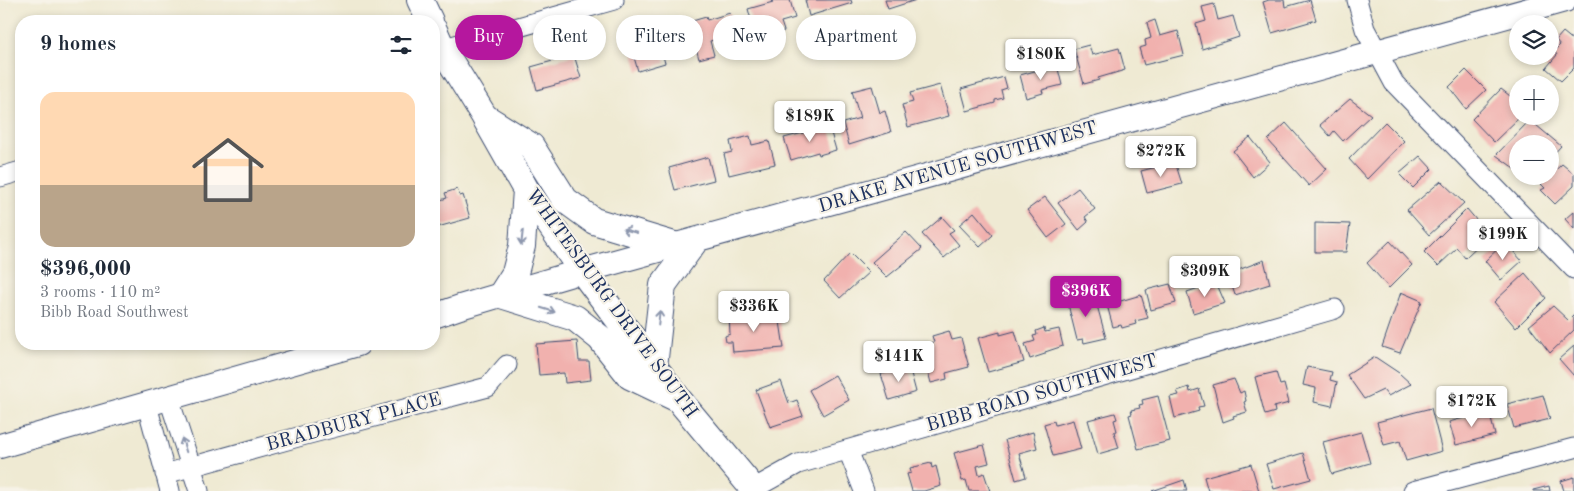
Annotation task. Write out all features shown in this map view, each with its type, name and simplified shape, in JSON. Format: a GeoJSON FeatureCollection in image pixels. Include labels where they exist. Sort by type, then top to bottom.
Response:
{"type":"FeatureCollection","features":[{"type":"Feature","properties":{"kind":"main road"},"geometry":{"type":"LineString","coordinates":[[420,0],[427,15]]}},
{"type":"Feature","properties":{"kind":"main road","name":"WHITESBURG DRIVE SOUTH"},"geometry":{"type":"LineString","coordinates":[[440,48],[484,116],[526,190],[582,271],[679,400],[754,490]]}},
{"type":"Feature","properties":{"kind":"main road"},"geometry":{"type":"LineString","coordinates":[[484,116],[532,146],[565,200],[594,221],[686,243],[663,285],[654,367]]}},
{"type":"Feature","properties":{"kind":"main road"},"geometry":{"type":"LineString","coordinates":[[526,190],[522,246],[514,273],[502,295],[575,318],[600,338],[630,376],[679,400]]}},
{"type":"Feature","properties":{"kind":"street"},"geometry":{"type":"LineString","coordinates":[[440,42],[614,0]]}},
{"type":"Feature","properties":{"kind":"street"},"geometry":{"type":"LineString","coordinates":[[1357,0],[1365,29],[1394,83],[1574,268]]}},
{"type":"Feature","properties":{"kind":"street","name":"DRAKE AVENUE SOUTHWEST"},"geometry":{"type":"LineString","coordinates":[[440,314],[582,271],[1565,0]]}},
{"type":"Feature","properties":{"kind":"street"},"geometry":{"type":"LineString","coordinates":[[0,177],[15,173]]}},
{"type":"Feature","properties":{"kind":"street","name":"BIBB ROAD SOUTHWEST"},"geometry":{"type":"LineString","coordinates":[[754,490],[798,464],[1335,309]]}},
{"type":"Feature","properties":{"kind":"street"},"geometry":{"type":"LineString","coordinates":[[0,446],[337,350]]}},
{"type":"Feature","properties":{"kind":"street","name":"BRADBURY PLACE"},"geometry":{"type":"LineString","coordinates":[[168,483],[191,468],[298,437],[488,387],[507,365]]}},
{"type":"Feature","properties":{"kind":"street"},"geometry":{"type":"LineString","coordinates":[[158,402],[191,468],[199,491]]}},
{"type":"Feature","properties":{"kind":"street"},"geometry":{"type":"LineString","coordinates":[[158,402],[168,483]]}},
{"type":"Feature","properties":{"kind":"street"},"geometry":{"type":"LineString","coordinates":[[1413,491],[1574,448]]}},
{"type":"Feature","properties":{"kind":"street"},"geometry":{"type":"LineString","coordinates":[[848,450],[864,491]]}},
{"type":"Feature","properties":{"kind":"building"},"geometry":{"type":"Polygon","coordinates":[[[772,0],[790,0],[795,18],[786,21],[786,15],[750,15],[748,9],[773,2],[772,0]]]}},
{"type":"Feature","properties":{"kind":"building"},"geometry":{"type":"Polygon","coordinates":[[[805,0],[851,0],[852,3],[812,15],[809,15],[805,0]]]}},
{"type":"Feature","properties":{"kind":"building"},"geometry":{"type":"Polygon","coordinates":[[[885,0],[916,0],[888,9],[885,0]]]}},
{"type":"Feature","properties":{"kind":"building"},"geometry":{"type":"Polygon","coordinates":[[[1284,0],[1285,7],[1310,0],[1316,20],[1272,33],[1263,2],[1284,0]]]}},
{"type":"Feature","properties":{"kind":"building"},"geometry":{"type":"Polygon","coordinates":[[[1214,4],[1218,20],[1233,16],[1239,37],[1202,49],[1196,24],[1206,21],[1202,7],[1214,4]]]}},
{"type":"Feature","properties":{"kind":"building"},"geometry":{"type":"Polygon","coordinates":[[[706,17],[707,20],[713,18],[713,40],[710,41],[713,55],[703,58],[703,18],[706,17]]]}},
{"type":"Feature","properties":{"kind":"building"},"geometry":{"type":"Polygon","coordinates":[[[1155,20],[1160,36],[1178,31],[1184,55],[1144,65],[1139,48],[1146,46],[1145,40],[1151,38],[1147,23],[1155,20]]]}},
{"type":"Feature","properties":{"kind":"building"},"geometry":{"type":"Polygon","coordinates":[[[1563,32],[1574,41],[1574,68],[1561,81],[1559,75],[1554,75],[1546,68],[1549,65],[1559,65],[1559,37],[1563,32]]]}},
{"type":"Feature","properties":{"kind":"building"},"geometry":{"type":"Polygon","coordinates":[[[1089,45],[1092,55],[1119,48],[1125,70],[1084,84],[1074,49],[1089,45]]]}},
{"type":"Feature","properties":{"kind":"building"},"geometry":{"type":"Polygon","coordinates":[[[556,60],[576,60],[581,78],[537,90],[531,67],[556,60]]]}},
{"type":"Feature","properties":{"kind":"building"},"geometry":{"type":"Polygon","coordinates":[[[635,60],[664,60],[665,63],[638,71],[635,60]]]}},
{"type":"Feature","properties":{"kind":"building"},"geometry":{"type":"Polygon","coordinates":[[[1057,65],[1062,85],[1042,90],[1043,93],[1026,98],[1020,75],[1057,65]]]}},
{"type":"Feature","properties":{"kind":"building"},"geometry":{"type":"Polygon","coordinates":[[[1466,70],[1486,90],[1466,109],[1449,87],[1466,70]]]}},
{"type":"Feature","properties":{"kind":"building"},"geometry":{"type":"Polygon","coordinates":[[[1004,77],[1007,88],[1001,90],[1003,98],[995,100],[995,103],[967,111],[961,89],[1004,77]]]}},
{"type":"Feature","properties":{"kind":"building"},"geometry":{"type":"Polygon","coordinates":[[[940,85],[949,116],[908,127],[902,105],[913,102],[910,93],[940,85]]]}},
{"type":"Feature","properties":{"kind":"building"},"geometry":{"type":"Polygon","coordinates":[[[872,86],[880,113],[885,111],[891,132],[849,145],[843,123],[860,118],[852,91],[872,86]]]}},
{"type":"Feature","properties":{"kind":"building"},"geometry":{"type":"Polygon","coordinates":[[[1501,89],[1509,95],[1509,125],[1512,125],[1494,142],[1472,119],[1501,89]]]}},
{"type":"Feature","properties":{"kind":"building"},"geometry":{"type":"Polygon","coordinates":[[[1350,99],[1371,115],[1343,141],[1334,131],[1330,136],[1320,125],[1350,99]]]}},
{"type":"Feature","properties":{"kind":"building"},"geometry":{"type":"Polygon","coordinates":[[[1385,122],[1404,141],[1367,179],[1349,159],[1385,122]]]}},
{"type":"Feature","properties":{"kind":"building"},"geometry":{"type":"Polygon","coordinates":[[[1286,123],[1327,169],[1309,186],[1268,140],[1286,123]]]}},
{"type":"Feature","properties":{"kind":"building"},"geometry":{"type":"Polygon","coordinates":[[[1525,125],[1536,125],[1548,135],[1515,135],[1525,125]]]}},
{"type":"Feature","properties":{"kind":"building"},"geometry":{"type":"Polygon","coordinates":[[[829,126],[836,150],[819,155],[818,152],[791,160],[784,138],[829,126]]]}},
{"type":"Feature","properties":{"kind":"building"},"geometry":{"type":"Polygon","coordinates":[[[750,136],[752,145],[769,141],[775,164],[729,175],[724,154],[732,152],[730,141],[750,136]]]}},
{"type":"Feature","properties":{"kind":"building"},"geometry":{"type":"Polygon","coordinates":[[[1250,137],[1270,162],[1253,177],[1233,151],[1250,137]]]}},
{"type":"Feature","properties":{"kind":"building"},"geometry":{"type":"Polygon","coordinates":[[[1509,142],[1509,164],[1496,155],[1509,142]]]}},
{"type":"Feature","properties":{"kind":"building"},"geometry":{"type":"Polygon","coordinates":[[[1420,156],[1432,169],[1413,188],[1399,174],[1420,156]]]}},
{"type":"Feature","properties":{"kind":"building"},"geometry":{"type":"Polygon","coordinates":[[[708,157],[714,180],[675,190],[669,168],[708,157]]]}},
{"type":"Feature","properties":{"kind":"building"},"geometry":{"type":"Polygon","coordinates":[[[1175,162],[1182,184],[1147,193],[1141,171],[1175,162]]]}},
{"type":"Feature","properties":{"kind":"building"},"geometry":{"type":"Polygon","coordinates":[[[1562,164],[1574,174],[1574,186],[1555,204],[1541,190],[1545,188],[1542,185],[1559,185],[1559,167],[1562,164]]]}},
{"type":"Feature","properties":{"kind":"building"},"geometry":{"type":"Polygon","coordinates":[[[1441,181],[1464,203],[1429,235],[1407,210],[1441,181]]]}},
{"type":"Feature","properties":{"kind":"building"},"geometry":{"type":"Polygon","coordinates":[[[1078,188],[1095,209],[1085,217],[1088,222],[1079,230],[1058,203],[1078,188]]]}},
{"type":"Feature","properties":{"kind":"building"},"geometry":{"type":"Polygon","coordinates":[[[457,189],[460,196],[463,195],[470,218],[440,226],[440,200],[447,198],[445,193],[457,189]]]}},
{"type":"Feature","properties":{"kind":"building"},"geometry":{"type":"Polygon","coordinates":[[[1045,197],[1066,224],[1048,238],[1027,210],[1045,197]]]}},
{"type":"Feature","properties":{"kind":"building"},"geometry":{"type":"Polygon","coordinates":[[[1467,209],[1489,235],[1465,258],[1457,248],[1438,266],[1424,252],[1467,209]]]}},
{"type":"Feature","properties":{"kind":"building"},"geometry":{"type":"Polygon","coordinates":[[[1574,211],[1574,229],[1565,219],[1574,211]]]}},
{"type":"Feature","properties":{"kind":"building"},"geometry":{"type":"Polygon","coordinates":[[[974,212],[993,235],[980,247],[959,225],[974,212]]]}},
{"type":"Feature","properties":{"kind":"building"},"geometry":{"type":"Polygon","coordinates":[[[942,217],[954,230],[949,233],[959,245],[944,258],[922,234],[942,217]]]}},
{"type":"Feature","properties":{"kind":"building"},"geometry":{"type":"Polygon","coordinates":[[[1315,223],[1350,224],[1346,252],[1315,252],[1315,223]]]}},
{"type":"Feature","properties":{"kind":"building"},"geometry":{"type":"Polygon","coordinates":[[[906,232],[922,249],[887,277],[872,262],[906,232]]]}},
{"type":"Feature","properties":{"kind":"building"},"geometry":{"type":"Polygon","coordinates":[[[1390,241],[1412,265],[1389,288],[1367,263],[1390,241]]]}},
{"type":"Feature","properties":{"kind":"building"},"geometry":{"type":"Polygon","coordinates":[[[1505,242],[1522,261],[1501,280],[1485,261],[1505,242]]]}},
{"type":"Feature","properties":{"kind":"building"},"geometry":{"type":"Polygon","coordinates":[[[850,253],[869,272],[840,298],[824,281],[850,253]]]}},
{"type":"Feature","properties":{"kind":"building"},"geometry":{"type":"Polygon","coordinates":[[[1264,260],[1270,284],[1235,295],[1228,274],[1264,260]]]}},
{"type":"Feature","properties":{"kind":"building"},"geometry":{"type":"Polygon","coordinates":[[[1525,273],[1546,298],[1516,328],[1494,302],[1525,273]]]}},
{"type":"Feature","properties":{"kind":"building"},"geometry":{"type":"Polygon","coordinates":[[[1216,282],[1225,303],[1193,313],[1187,292],[1216,282]]]}},
{"type":"Feature","properties":{"kind":"building"},"geometry":{"type":"Polygon","coordinates":[[[1170,284],[1176,303],[1151,310],[1146,290],[1170,284]]]}},
{"type":"Feature","properties":{"kind":"building"},"geometry":{"type":"Polygon","coordinates":[[[1093,291],[1106,338],[1084,343],[1083,339],[1077,340],[1067,300],[1072,299],[1071,297],[1093,291]]]}},
{"type":"Feature","properties":{"kind":"building"},"geometry":{"type":"Polygon","coordinates":[[[1401,292],[1422,301],[1400,353],[1382,347],[1401,292]]]}},
{"type":"Feature","properties":{"kind":"building"},"geometry":{"type":"Polygon","coordinates":[[[1141,295],[1148,318],[1135,321],[1136,324],[1122,328],[1121,325],[1113,327],[1107,305],[1141,295]]]}},
{"type":"Feature","properties":{"kind":"building"},"geometry":{"type":"Polygon","coordinates":[[[1553,306],[1568,320],[1574,314],[1574,330],[1550,353],[1529,326],[1553,306]]]}},
{"type":"Feature","properties":{"kind":"building"},"geometry":{"type":"Polygon","coordinates":[[[746,310],[749,319],[779,315],[784,348],[733,352],[732,342],[726,342],[725,336],[730,334],[729,314],[746,310]]]}},
{"type":"Feature","properties":{"kind":"building"},"geometry":{"type":"Polygon","coordinates":[[[1044,328],[1045,332],[1059,329],[1063,346],[1030,359],[1025,344],[1035,341],[1033,336],[1037,335],[1036,331],[1044,328]]]}},
{"type":"Feature","properties":{"kind":"building"},"geometry":{"type":"Polygon","coordinates":[[[949,331],[952,340],[961,338],[969,367],[946,373],[947,379],[931,383],[921,345],[934,342],[932,336],[949,331]]]}},
{"type":"Feature","properties":{"kind":"building"},"geometry":{"type":"Polygon","coordinates":[[[1015,331],[1024,362],[988,372],[978,338],[1000,332],[1000,335],[1015,331]]]}},
{"type":"Feature","properties":{"kind":"building"},"geometry":{"type":"Polygon","coordinates":[[[577,341],[579,361],[589,361],[591,380],[565,383],[564,373],[539,375],[536,344],[577,341]]]}},
{"type":"Feature","properties":{"kind":"building"},"geometry":{"type":"Polygon","coordinates":[[[1574,346],[1574,376],[1559,359],[1574,346]]]}},
{"type":"Feature","properties":{"kind":"building"},"geometry":{"type":"Polygon","coordinates":[[[1375,357],[1399,373],[1411,384],[1388,396],[1383,390],[1364,399],[1347,375],[1375,357]]]}},
{"type":"Feature","properties":{"kind":"building"},"geometry":{"type":"Polygon","coordinates":[[[909,366],[916,392],[889,400],[881,374],[909,366]]]}},
{"type":"Feature","properties":{"kind":"building"},"geometry":{"type":"Polygon","coordinates":[[[1307,367],[1332,372],[1330,380],[1337,382],[1332,406],[1314,402],[1316,388],[1303,385],[1307,367]]]}},
{"type":"Feature","properties":{"kind":"building"},"geometry":{"type":"Polygon","coordinates":[[[1276,372],[1280,385],[1284,384],[1289,403],[1274,407],[1275,412],[1265,415],[1255,377],[1276,372]]]}},
{"type":"Feature","properties":{"kind":"building"},"geometry":{"type":"Polygon","coordinates":[[[835,375],[849,400],[823,415],[809,390],[835,375]]]}},
{"type":"Feature","properties":{"kind":"building"},"geometry":{"type":"Polygon","coordinates":[[[1234,379],[1240,393],[1244,391],[1246,401],[1244,402],[1247,412],[1233,416],[1234,418],[1223,422],[1213,385],[1234,379]]]}},
{"type":"Feature","properties":{"kind":"building"},"geometry":{"type":"Polygon","coordinates":[[[781,381],[789,403],[797,400],[803,416],[770,427],[756,390],[781,381]]]}},
{"type":"Feature","properties":{"kind":"building"},"geometry":{"type":"Polygon","coordinates":[[[1189,387],[1190,392],[1199,389],[1204,406],[1198,407],[1199,411],[1175,418],[1170,397],[1179,395],[1177,391],[1189,387]]]}},
{"type":"Feature","properties":{"kind":"building"},"geometry":{"type":"Polygon","coordinates":[[[1543,395],[1550,419],[1514,428],[1507,404],[1543,395]]]}},
{"type":"Feature","properties":{"kind":"building"},"geometry":{"type":"Polygon","coordinates":[[[1158,396],[1170,441],[1138,449],[1129,415],[1132,414],[1131,410],[1140,408],[1139,405],[1143,404],[1142,400],[1158,396]]]}},
{"type":"Feature","properties":{"kind":"building"},"geometry":{"type":"Polygon","coordinates":[[[1431,408],[1442,451],[1406,461],[1400,441],[1384,445],[1377,422],[1431,408]]]}},
{"type":"Feature","properties":{"kind":"building"},"geometry":{"type":"Polygon","coordinates":[[[1489,411],[1495,435],[1456,445],[1449,422],[1489,411]]]}},
{"type":"Feature","properties":{"kind":"building"},"geometry":{"type":"Polygon","coordinates":[[[1115,413],[1117,419],[1114,420],[1117,431],[1114,432],[1119,448],[1098,454],[1088,420],[1115,413]]]}},
{"type":"Feature","properties":{"kind":"building"},"geometry":{"type":"Polygon","coordinates":[[[1073,420],[1081,449],[1053,456],[1044,424],[1054,421],[1055,425],[1073,420]]]}},
{"type":"Feature","properties":{"kind":"building"},"geometry":{"type":"Polygon","coordinates":[[[1033,432],[1037,448],[1019,453],[1026,477],[1016,480],[1005,440],[1033,432]]]}},
{"type":"Feature","properties":{"kind":"building"},"geometry":{"type":"Polygon","coordinates":[[[1361,432],[1370,463],[1332,474],[1323,442],[1361,432]]]}},
{"type":"Feature","properties":{"kind":"building"},"geometry":{"type":"Polygon","coordinates":[[[984,445],[989,463],[977,466],[979,475],[984,473],[990,491],[969,491],[966,480],[962,481],[954,453],[984,445]]]}},
{"type":"Feature","properties":{"kind":"building"},"geometry":{"type":"Polygon","coordinates":[[[1303,453],[1311,479],[1274,489],[1266,464],[1303,453]]]}},
{"type":"Feature","properties":{"kind":"building"},"geometry":{"type":"Polygon","coordinates":[[[931,463],[932,468],[936,466],[941,486],[924,491],[912,491],[907,474],[911,473],[910,468],[931,463]]]}},
{"type":"Feature","properties":{"kind":"building"},"geometry":{"type":"Polygon","coordinates":[[[1251,464],[1259,491],[1208,491],[1204,477],[1251,464]]]}},
{"type":"Feature","properties":{"kind":"building"},"geometry":{"type":"Polygon","coordinates":[[[1574,477],[1574,491],[1564,491],[1561,481],[1574,477]]]}},
{"type":"Feature","properties":{"kind":"building"},"geometry":{"type":"Polygon","coordinates":[[[1184,480],[1187,491],[1152,491],[1184,480]]]}},
{"type":"Feature","properties":{"kind":"building"},"geometry":{"type":"Polygon","coordinates":[[[1549,486],[1550,491],[1533,491],[1533,490],[1549,486]]]}}]}
